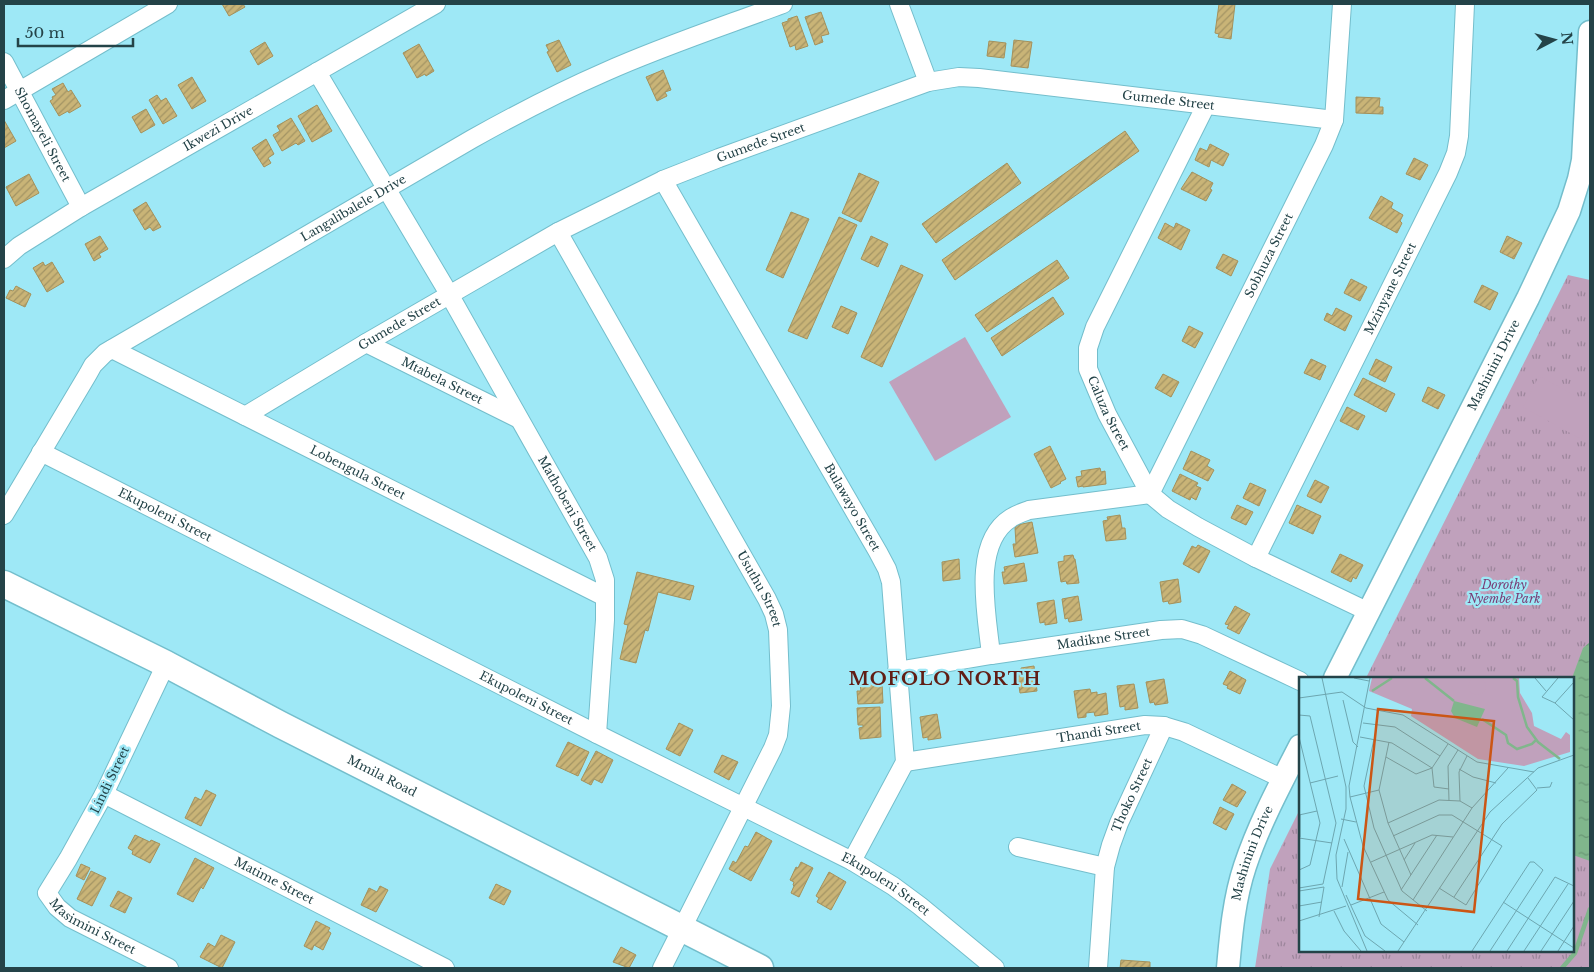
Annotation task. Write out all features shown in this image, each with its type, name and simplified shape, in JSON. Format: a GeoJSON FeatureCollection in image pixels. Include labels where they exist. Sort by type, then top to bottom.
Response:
{"type":"FeatureCollection","features":[{"type":"Feature","properties":{"kind":"main road","name":"Mmila Road"},"geometry":{"type":"LineString","coordinates":[[4,584],[163,670]]}},
{"type":"Feature","properties":{"kind":"main road","name":"Mmila Road"},"geometry":{"type":"LineString","coordinates":[[4,600],[163,670],[281,725],[680,933],[738,968]]}},
{"type":"Feature","properties":{"kind":"main road","name":"Mmila Road"},"geometry":{"type":"LineString","coordinates":[[680,933],[760,968]]}},
{"type":"Feature","properties":{"kind":"street"},"geometry":{"type":"LineString","coordinates":[[11,95],[168,4]]}},
{"type":"Feature","properties":{"kind":"street","name":"Ikwezi Drive"},"geometry":{"type":"LineString","coordinates":[[4,259],[19,246],[81,207],[436,4]]}},
{"type":"Feature","properties":{"kind":"street","name":"Langalibalele Drive"},"geometry":{"type":"LineString","coordinates":[[4,515],[94,366],[99,359],[112,349],[530,107],[604,72],[783,4]]}},
{"type":"Feature","properties":{"kind":"street"},"geometry":{"type":"LineString","coordinates":[[899,4],[928,82]]}},
{"type":"Feature","properties":{"kind":"street","name":"Sobhuza Street"},"geometry":{"type":"LineString","coordinates":[[1150,494],[1324,145],[1334,120],[1342,4]]}},
{"type":"Feature","properties":{"kind":"street","name":"Mzinyane Street"},"geometry":{"type":"LineString","coordinates":[[1256,558],[1448,173],[1456,153],[1459,136],[1465,4]]}},
{"type":"Feature","properties":{"kind":"street","name":"Mashinini Drive"},"geometry":{"type":"LineString","coordinates":[[1336,677],[1528,298],[1568,211],[1579,179],[1583,160],[1590,32]]}},
{"type":"Feature","properties":{"kind":"street","name":"Shomayeli Street"},"geometry":{"type":"LineString","coordinates":[[4,62],[11,95],[81,207]]}},
{"type":"Feature","properties":{"kind":"street","name":"Mathobeni Street"},"geometry":{"type":"LineString","coordinates":[[318,72],[449,294],[598,558],[605,580],[605,620],[597,734]]}},
{"type":"Feature","properties":{"kind":"street","name":"Gumede Street"},"geometry":{"type":"LineString","coordinates":[[245,416],[449,294],[558,232],[663,180],[928,82],[959,77],[979,78],[1334,120]]}},
{"type":"Feature","properties":{"kind":"street","name":"Caluza Street"},"geometry":{"type":"LineString","coordinates":[[1206,106],[1095,327],[1088,348],[1088,369],[1106,414],[1150,494],[1175,513],[1256,558],[1369,612]]}},
{"type":"Feature","properties":{"kind":"street","name":"Bulawayo Street"},"geometry":{"type":"LineString","coordinates":[[663,180],[887,569],[893,592],[897,671],[905,762]]}},
{"type":"Feature","properties":{"kind":"street","name":"Usuthu Street"},"geometry":{"type":"LineString","coordinates":[[558,232],[767,599],[774,614],[778,630],[781,706],[778,735],[662,968]]}},
{"type":"Feature","properties":{"kind":"street","name":"Mtabela Street"},"geometry":{"type":"LineString","coordinates":[[366,343],[519,419]]}},
{"type":"Feature","properties":{"kind":"street","name":"Lobengula Street"},"geometry":{"type":"LineString","coordinates":[[112,349],[605,597]]}},
{"type":"Feature","properties":{"kind":"street","name":"Ekupoleni Street"},"geometry":{"type":"LineString","coordinates":[[41,452],[743,808],[852,861],[900,891],[995,968]]}},
{"type":"Feature","properties":{"kind":"street"},"geometry":{"type":"LineString","coordinates":[[990,655],[984,575],[986,556],[1000,529],[1011,518],[1029,510],[1150,494]]}},
{"type":"Feature","properties":{"kind":"street","name":"Madikne Street"},"geometry":{"type":"LineString","coordinates":[[897,671],[990,655],[1161,630],[1182,629],[1202,635],[1299,681]]}},
{"type":"Feature","properties":{"kind":"street","name":"Lindi Street"},"geometry":{"type":"LineString","coordinates":[[47,894],[104,794],[163,670]]}},
{"type":"Feature","properties":{"kind":"street","name":"Thandi Street"},"geometry":{"type":"LineString","coordinates":[[905,762],[1145,725],[1164,726],[1184,732],[1283,779]]}},
{"type":"Feature","properties":{"kind":"street","name":"Thoko Street"},"geometry":{"type":"LineString","coordinates":[[1098,968],[1106,867],[1111,845],[1119,823],[1164,726]]}},
{"type":"Feature","properties":{"kind":"street","name":"Mashinini Drive"},"geometry":{"type":"LineString","coordinates":[[1228,968],[1231,929],[1237,894],[1245,866],[1258,832],[1299,748]]}},
{"type":"Feature","properties":{"kind":"street"},"geometry":{"type":"LineString","coordinates":[[852,861],[905,762]]}},
{"type":"Feature","properties":{"kind":"street","name":"Matime Street"},"geometry":{"type":"LineString","coordinates":[[104,794],[445,968]]}},
{"type":"Feature","properties":{"kind":"street"},"geometry":{"type":"LineString","coordinates":[[1018,847],[1106,867]]}},
{"type":"Feature","properties":{"kind":"street","name":"Masimini Street"},"geometry":{"type":"LineString","coordinates":[[47,894],[57,907],[70,918],[169,968]]}},
{"type":"Feature","properties":{"kind":"green space","name":"Dorothy Nyembe Park"},"geometry":{"type":"Polygon","coordinates":[[[1568,275],[1590,280],[1590,968],[1255,968],[1270,869],[1299,811],[1299,952],[1574,952],[1574,677],[1367,677],[1568,275]]]}},
{"type":"Feature","properties":{"kind":"green space"},"geometry":{"type":"Polygon","coordinates":[[[965,337],[1011,417],[935,461],[889,382],[965,337]]]}},
{"type":"Feature","properties":{"kind":"green space"},"geometry":{"type":"Polygon","coordinates":[[[1539,376],[1590,404],[1590,422],[1581,439],[1523,407],[1539,376]]]}},
{"type":"Feature","properties":{"kind":"water"},"geometry":{"type":"Polygon","coordinates":[[[1590,642],[1590,861],[1574,855],[1574,677],[1572,677],[1583,648],[1590,642]]]}},
{"type":"Feature","properties":{"kind":"building"},"geometry":{"type":"Polygon","coordinates":[[[222,4],[243,4],[245,7],[229,16],[222,4]]]}},
{"type":"Feature","properties":{"kind":"building"},"geometry":{"type":"Polygon","coordinates":[[[1219,4],[1235,4],[1231,39],[1218,37],[1219,34],[1215,33],[1219,4]]]}},
{"type":"Feature","properties":{"kind":"building"},"geometry":{"type":"Polygon","coordinates":[[[821,12],[829,34],[821,36],[823,42],[815,45],[805,17],[821,12]]]}},
{"type":"Feature","properties":{"kind":"building"},"geometry":{"type":"Polygon","coordinates":[[[797,16],[808,46],[796,50],[795,45],[790,47],[782,23],[797,16]]]}},
{"type":"Feature","properties":{"kind":"building"},"geometry":{"type":"Polygon","coordinates":[[[559,40],[571,65],[557,72],[547,52],[549,51],[546,45],[559,40]]]}},
{"type":"Feature","properties":{"kind":"building"},"geometry":{"type":"Polygon","coordinates":[[[1014,40],[1032,42],[1028,68],[1011,66],[1014,40]]]}},
{"type":"Feature","properties":{"kind":"building"},"geometry":{"type":"Polygon","coordinates":[[[989,41],[1006,43],[1004,58],[987,56],[989,41]]]}},
{"type":"Feature","properties":{"kind":"building"},"geometry":{"type":"Polygon","coordinates":[[[265,42],[273,56],[258,65],[250,51],[265,42]]]}},
{"type":"Feature","properties":{"kind":"building"},"geometry":{"type":"Polygon","coordinates":[[[419,44],[434,71],[426,76],[425,74],[417,78],[403,53],[419,44]]]}},
{"type":"Feature","properties":{"kind":"building"},"geometry":{"type":"Polygon","coordinates":[[[663,70],[671,90],[665,92],[667,96],[657,101],[646,77],[663,70]]]}},
{"type":"Feature","properties":{"kind":"building"},"geometry":{"type":"Polygon","coordinates":[[[192,77],[206,101],[192,109],[178,85],[192,77]]]}},
{"type":"Feature","properties":{"kind":"building"},"geometry":{"type":"Polygon","coordinates":[[[63,83],[68,92],[71,90],[81,106],[59,116],[50,101],[56,95],[52,89],[63,83]]]}},
{"type":"Feature","properties":{"kind":"building"},"geometry":{"type":"Polygon","coordinates":[[[157,95],[161,101],[166,98],[177,116],[163,124],[149,100],[157,95]]]}},
{"type":"Feature","properties":{"kind":"building"},"geometry":{"type":"Polygon","coordinates":[[[1356,97],[1380,98],[1379,107],[1383,107],[1383,114],[1356,113],[1356,97]]]}},
{"type":"Feature","properties":{"kind":"building"},"geometry":{"type":"Polygon","coordinates":[[[317,105],[332,131],[312,142],[298,116],[317,105]]]}},
{"type":"Feature","properties":{"kind":"building"},"geometry":{"type":"Polygon","coordinates":[[[146,109],[155,125],[141,133],[132,117],[146,109]]]}},
{"type":"Feature","properties":{"kind":"building"},"geometry":{"type":"Polygon","coordinates":[[[291,118],[305,141],[298,145],[296,143],[282,151],[273,135],[280,131],[277,126],[291,118]]]}},
{"type":"Feature","properties":{"kind":"building"},"geometry":{"type":"Polygon","coordinates":[[[4,120],[16,141],[4,148],[4,120]]]}},
{"type":"Feature","properties":{"kind":"building"},"geometry":{"type":"Polygon","coordinates":[[[1125,131],[1139,151],[955,280],[942,260],[1125,131]]]}},
{"type":"Feature","properties":{"kind":"building"},"geometry":{"type":"Polygon","coordinates":[[[266,139],[274,154],[268,158],[271,163],[264,167],[252,148],[266,139]]]}},
{"type":"Feature","properties":{"kind":"building"},"geometry":{"type":"Polygon","coordinates":[[[1210,144],[1229,154],[1223,166],[1211,160],[1209,167],[1195,160],[1200,148],[1207,151],[1210,144]]]}},
{"type":"Feature","properties":{"kind":"building"},"geometry":{"type":"Polygon","coordinates":[[[1414,158],[1428,165],[1420,180],[1406,174],[1414,158]]]}},
{"type":"Feature","properties":{"kind":"building"},"geometry":{"type":"Polygon","coordinates":[[[1007,163],[1021,183],[936,243],[922,224],[1007,163]]]}},
{"type":"Feature","properties":{"kind":"building"},"geometry":{"type":"Polygon","coordinates":[[[1192,172],[1213,183],[1210,189],[1212,190],[1206,201],[1181,189],[1192,172]]]}},
{"type":"Feature","properties":{"kind":"building"},"geometry":{"type":"Polygon","coordinates":[[[859,173],[879,182],[861,222],[842,213],[859,173]]]}},
{"type":"Feature","properties":{"kind":"building"},"geometry":{"type":"Polygon","coordinates":[[[29,174],[39,193],[16,206],[6,187],[29,174]]]}},
{"type":"Feature","properties":{"kind":"building"},"geometry":{"type":"Polygon","coordinates":[[[1381,196],[1393,203],[1391,208],[1403,215],[1400,221],[1402,223],[1397,233],[1369,218],[1381,196]]]}},
{"type":"Feature","properties":{"kind":"building"},"geometry":{"type":"Polygon","coordinates":[[[146,202],[161,227],[153,231],[150,227],[145,230],[133,210],[146,202]]]}},
{"type":"Feature","properties":{"kind":"building"},"geometry":{"type":"Polygon","coordinates":[[[791,212],[809,219],[783,278],[766,270],[791,212]]]}},
{"type":"Feature","properties":{"kind":"building"},"geometry":{"type":"Polygon","coordinates":[[[839,217],[857,225],[807,339],[788,331],[839,217]]]}},
{"type":"Feature","properties":{"kind":"building"},"geometry":{"type":"Polygon","coordinates":[[[1165,223],[1174,228],[1176,223],[1190,230],[1181,250],[1158,238],[1165,223]]]}},
{"type":"Feature","properties":{"kind":"building"},"geometry":{"type":"Polygon","coordinates":[[[100,236],[108,249],[99,254],[101,257],[94,261],[85,244],[100,236]]]}},
{"type":"Feature","properties":{"kind":"building"},"geometry":{"type":"Polygon","coordinates":[[[871,236],[888,244],[878,267],[861,259],[871,236]]]}},
{"type":"Feature","properties":{"kind":"building"},"geometry":{"type":"Polygon","coordinates":[[[1507,236],[1522,243],[1514,259],[1500,252],[1507,236]]]}},
{"type":"Feature","properties":{"kind":"building"},"geometry":{"type":"Polygon","coordinates":[[[1223,254],[1238,261],[1231,276],[1216,268],[1223,254]]]}},
{"type":"Feature","properties":{"kind":"building"},"geometry":{"type":"Polygon","coordinates":[[[1057,260],[1069,278],[987,332],[975,315],[1057,260]]]}},
{"type":"Feature","properties":{"kind":"building"},"geometry":{"type":"Polygon","coordinates":[[[43,262],[45,266],[52,262],[64,282],[47,292],[33,268],[43,262]]]}},
{"type":"Feature","properties":{"kind":"building"},"geometry":{"type":"Polygon","coordinates":[[[901,265],[923,275],[882,367],[861,357],[901,265]]]}},
{"type":"Feature","properties":{"kind":"building"},"geometry":{"type":"Polygon","coordinates":[[[1351,279],[1367,287],[1360,301],[1344,293],[1351,279]]]}},
{"type":"Feature","properties":{"kind":"building"},"geometry":{"type":"Polygon","coordinates":[[[1482,285],[1498,293],[1490,310],[1474,302],[1482,285]]]}},
{"type":"Feature","properties":{"kind":"building"},"geometry":{"type":"Polygon","coordinates":[[[16,286],[31,294],[25,307],[6,298],[10,290],[13,291],[16,286]]]}},
{"type":"Feature","properties":{"kind":"building"},"geometry":{"type":"Polygon","coordinates":[[[1053,297],[1064,314],[1002,356],[991,338],[1053,297]]]}},
{"type":"Feature","properties":{"kind":"building"},"geometry":{"type":"Polygon","coordinates":[[[841,306],[857,313],[848,334],[832,327],[841,306]]]}},
{"type":"Feature","properties":{"kind":"building"},"geometry":{"type":"Polygon","coordinates":[[[1336,308],[1352,316],[1345,331],[1324,320],[1327,313],[1332,316],[1336,308]]]}},
{"type":"Feature","properties":{"kind":"building"},"geometry":{"type":"Polygon","coordinates":[[[1189,326],[1203,333],[1195,348],[1182,341],[1189,326]]]}},
{"type":"Feature","properties":{"kind":"building"},"geometry":{"type":"Polygon","coordinates":[[[1311,359],[1326,366],[1320,380],[1304,373],[1311,359]]]}},
{"type":"Feature","properties":{"kind":"building"},"geometry":{"type":"Polygon","coordinates":[[[1376,359],[1392,367],[1385,382],[1369,374],[1376,359]]]}},
{"type":"Feature","properties":{"kind":"building"},"geometry":{"type":"Polygon","coordinates":[[[1163,374],[1179,382],[1171,397],[1155,388],[1163,374]]]}},
{"type":"Feature","properties":{"kind":"building"},"geometry":{"type":"Polygon","coordinates":[[[1363,378],[1395,394],[1386,412],[1354,395],[1363,378]]]}},
{"type":"Feature","properties":{"kind":"building"},"geometry":{"type":"Polygon","coordinates":[[[1428,387],[1445,395],[1438,409],[1422,401],[1428,387]]]}},
{"type":"Feature","properties":{"kind":"building"},"geometry":{"type":"Polygon","coordinates":[[[1347,407],[1365,416],[1358,430],[1340,421],[1347,407]]]}},
{"type":"Feature","properties":{"kind":"building"},"geometry":{"type":"Polygon","coordinates":[[[1050,446],[1066,479],[1051,488],[1034,454],[1050,446]]]}},
{"type":"Feature","properties":{"kind":"building"},"geometry":{"type":"Polygon","coordinates":[[[1191,451],[1210,460],[1207,466],[1214,470],[1208,481],[1183,469],[1191,451]]]}},
{"type":"Feature","properties":{"kind":"building"},"geometry":{"type":"Polygon","coordinates":[[[1100,468],[1101,472],[1105,471],[1106,484],[1078,487],[1076,477],[1082,476],[1081,471],[1100,468]]]}},
{"type":"Feature","properties":{"kind":"building"},"geometry":{"type":"Polygon","coordinates":[[[1180,474],[1198,483],[1196,486],[1201,488],[1196,500],[1191,497],[1190,500],[1172,491],[1180,474]]]}},
{"type":"Feature","properties":{"kind":"building"},"geometry":{"type":"Polygon","coordinates":[[[1315,480],[1329,487],[1321,503],[1307,496],[1315,480]]]}},
{"type":"Feature","properties":{"kind":"building"},"geometry":{"type":"Polygon","coordinates":[[[1250,483],[1266,490],[1259,506],[1243,498],[1250,483]]]}},
{"type":"Feature","properties":{"kind":"building"},"geometry":{"type":"Polygon","coordinates":[[[1237,505],[1253,512],[1246,525],[1231,518],[1237,505]]]}},
{"type":"Feature","properties":{"kind":"building"},"geometry":{"type":"Polygon","coordinates":[[[1297,505],[1321,516],[1313,534],[1289,523],[1297,505]]]}},
{"type":"Feature","properties":{"kind":"building"},"geometry":{"type":"Polygon","coordinates":[[[1120,515],[1122,528],[1125,528],[1126,539],[1106,541],[1103,521],[1108,520],[1107,517],[1120,515]]]}},
{"type":"Feature","properties":{"kind":"building"},"geometry":{"type":"Polygon","coordinates":[[[1032,522],[1038,553],[1015,557],[1013,544],[1016,544],[1015,528],[1017,525],[1032,522]]]}},
{"type":"Feature","properties":{"kind":"building"},"geometry":{"type":"Polygon","coordinates":[[[1198,545],[1210,551],[1199,573],[1183,564],[1192,546],[1196,548],[1198,545]]]}},
{"type":"Feature","properties":{"kind":"building"},"geometry":{"type":"Polygon","coordinates":[[[1340,554],[1363,565],[1356,579],[1353,577],[1351,582],[1331,572],[1340,554]]]}},
{"type":"Feature","properties":{"kind":"building"},"geometry":{"type":"Polygon","coordinates":[[[1073,555],[1079,583],[1067,584],[1066,581],[1061,582],[1058,562],[1064,561],[1064,556],[1073,555]]]}},
{"type":"Feature","properties":{"kind":"building"},"geometry":{"type":"Polygon","coordinates":[[[959,559],[960,579],[943,581],[942,562],[959,559]]]}},
{"type":"Feature","properties":{"kind":"building"},"geometry":{"type":"Polygon","coordinates":[[[1024,563],[1027,581],[1004,584],[1002,572],[1005,572],[1004,567],[1024,563]]]}},
{"type":"Feature","properties":{"kind":"building"},"geometry":{"type":"Polygon","coordinates":[[[637,572],[694,586],[690,600],[658,592],[648,631],[645,630],[636,663],[620,659],[628,625],[624,624],[637,572]]]}},
{"type":"Feature","properties":{"kind":"building"},"geometry":{"type":"Polygon","coordinates":[[[1178,579],[1181,602],[1169,604],[1168,601],[1163,602],[1160,582],[1178,579]]]}},
{"type":"Feature","properties":{"kind":"building"},"geometry":{"type":"Polygon","coordinates":[[[1078,596],[1082,620],[1069,622],[1068,618],[1065,619],[1062,599],[1078,596]]]}},
{"type":"Feature","properties":{"kind":"building"},"geometry":{"type":"Polygon","coordinates":[[[1054,600],[1057,623],[1045,625],[1045,622],[1040,623],[1037,603],[1054,600]]]}},
{"type":"Feature","properties":{"kind":"building"},"geometry":{"type":"Polygon","coordinates":[[[1235,606],[1250,614],[1239,634],[1227,628],[1229,625],[1225,624],[1235,606]]]}},
{"type":"Feature","properties":{"kind":"building"},"geometry":{"type":"Polygon","coordinates":[[[1034,666],[1037,691],[1020,693],[1017,673],[1021,672],[1021,668],[1034,666]]]}},
{"type":"Feature","properties":{"kind":"building"},"geometry":{"type":"Polygon","coordinates":[[[1230,671],[1246,680],[1240,694],[1223,684],[1230,671]]]}},
{"type":"Feature","properties":{"kind":"building"},"geometry":{"type":"Polygon","coordinates":[[[1164,679],[1168,703],[1155,705],[1154,702],[1150,703],[1146,682],[1164,679]]]}},
{"type":"Feature","properties":{"kind":"building"},"geometry":{"type":"Polygon","coordinates":[[[882,683],[883,703],[858,704],[857,691],[861,691],[860,684],[882,683]]]}},
{"type":"Feature","properties":{"kind":"building"},"geometry":{"type":"Polygon","coordinates":[[[1134,684],[1138,708],[1125,710],[1125,706],[1120,707],[1117,686],[1134,684]]]}},
{"type":"Feature","properties":{"kind":"building"},"geometry":{"type":"Polygon","coordinates":[[[1090,689],[1091,693],[1097,692],[1097,695],[1106,693],[1108,714],[1095,716],[1094,712],[1086,713],[1086,717],[1078,718],[1074,691],[1090,689]]]}},
{"type":"Feature","properties":{"kind":"building"},"geometry":{"type":"Polygon","coordinates":[[[880,707],[881,737],[860,739],[859,728],[863,727],[863,725],[858,725],[857,708],[880,707]]]}},
{"type":"Feature","properties":{"kind":"building"},"geometry":{"type":"Polygon","coordinates":[[[937,714],[941,738],[928,740],[928,737],[923,738],[920,717],[937,714]]]}},
{"type":"Feature","properties":{"kind":"building"},"geometry":{"type":"Polygon","coordinates":[[[679,723],[693,730],[680,756],[666,749],[679,723]]]}},
{"type":"Feature","properties":{"kind":"building"},"geometry":{"type":"Polygon","coordinates":[[[568,742],[589,752],[578,776],[556,766],[568,742]]]}},
{"type":"Feature","properties":{"kind":"building"},"geometry":{"type":"Polygon","coordinates":[[[596,751],[613,760],[602,783],[594,779],[591,785],[581,780],[596,751]]]}},
{"type":"Feature","properties":{"kind":"building"},"geometry":{"type":"Polygon","coordinates":[[[722,755],[738,762],[729,780],[714,772],[722,755]]]}},
{"type":"Feature","properties":{"kind":"building"},"geometry":{"type":"Polygon","coordinates":[[[1232,784],[1246,792],[1237,807],[1223,800],[1232,784]]]}},
{"type":"Feature","properties":{"kind":"building"},"geometry":{"type":"Polygon","coordinates":[[[206,790],[216,795],[201,826],[185,818],[195,797],[201,800],[206,790]]]}},
{"type":"Feature","properties":{"kind":"building"},"geometry":{"type":"Polygon","coordinates":[[[1220,807],[1234,814],[1226,830],[1213,823],[1220,807]]]}},
{"type":"Feature","properties":{"kind":"building"},"geometry":{"type":"Polygon","coordinates":[[[756,832],[772,841],[751,881],[729,869],[733,861],[736,863],[745,846],[748,847],[756,832]]]}},
{"type":"Feature","properties":{"kind":"building"},"geometry":{"type":"Polygon","coordinates":[[[135,835],[150,842],[151,840],[160,844],[150,863],[132,854],[133,851],[128,848],[135,835]]]}},
{"type":"Feature","properties":{"kind":"building"},"geometry":{"type":"Polygon","coordinates":[[[195,858],[214,868],[203,889],[201,887],[193,902],[177,894],[195,858]]]}},
{"type":"Feature","properties":{"kind":"building"},"geometry":{"type":"Polygon","coordinates":[[[801,862],[813,868],[799,897],[791,893],[794,882],[790,880],[796,867],[798,868],[801,862]]]}},
{"type":"Feature","properties":{"kind":"building"},"geometry":{"type":"Polygon","coordinates":[[[81,864],[90,868],[84,880],[76,876],[81,864]]]}},
{"type":"Feature","properties":{"kind":"building"},"geometry":{"type":"Polygon","coordinates":[[[91,871],[106,878],[92,906],[77,899],[91,871]]]}},
{"type":"Feature","properties":{"kind":"building"},"geometry":{"type":"Polygon","coordinates":[[[829,872],[846,882],[831,910],[817,902],[819,898],[816,896],[829,872]]]}},
{"type":"Feature","properties":{"kind":"building"},"geometry":{"type":"Polygon","coordinates":[[[496,884],[511,891],[504,905],[489,898],[496,884]]]}},
{"type":"Feature","properties":{"kind":"building"},"geometry":{"type":"Polygon","coordinates":[[[380,886],[388,890],[376,912],[361,905],[369,888],[377,892],[380,886]]]}},
{"type":"Feature","properties":{"kind":"building"},"geometry":{"type":"Polygon","coordinates":[[[118,891],[132,898],[125,913],[110,906],[118,891]]]}},
{"type":"Feature","properties":{"kind":"building"},"geometry":{"type":"Polygon","coordinates":[[[316,921],[330,928],[328,931],[331,933],[323,950],[314,945],[312,950],[304,946],[316,921]]]}},
{"type":"Feature","properties":{"kind":"building"},"geometry":{"type":"Polygon","coordinates":[[[221,935],[235,942],[222,968],[200,957],[208,943],[215,947],[221,935]]]}},
{"type":"Feature","properties":{"kind":"building"},"geometry":{"type":"Polygon","coordinates":[[[621,947],[636,955],[629,968],[613,962],[621,947]]]}},
{"type":"Feature","properties":{"kind":"building"},"geometry":{"type":"Polygon","coordinates":[[[1121,960],[1150,962],[1150,968],[1120,968],[1121,960]]]}},
{"type":"Feature","properties":{"kind":"waterway"},"geometry":{"type":"LineString","coordinates":[[1562,968],[1575,953],[1590,909]]}},
{"type":"Feature","properties":{"kind":"district","name":"MOFOLO NORTH"},"geometry":{"type":"Point","coordinates":[945,679]}}]}
